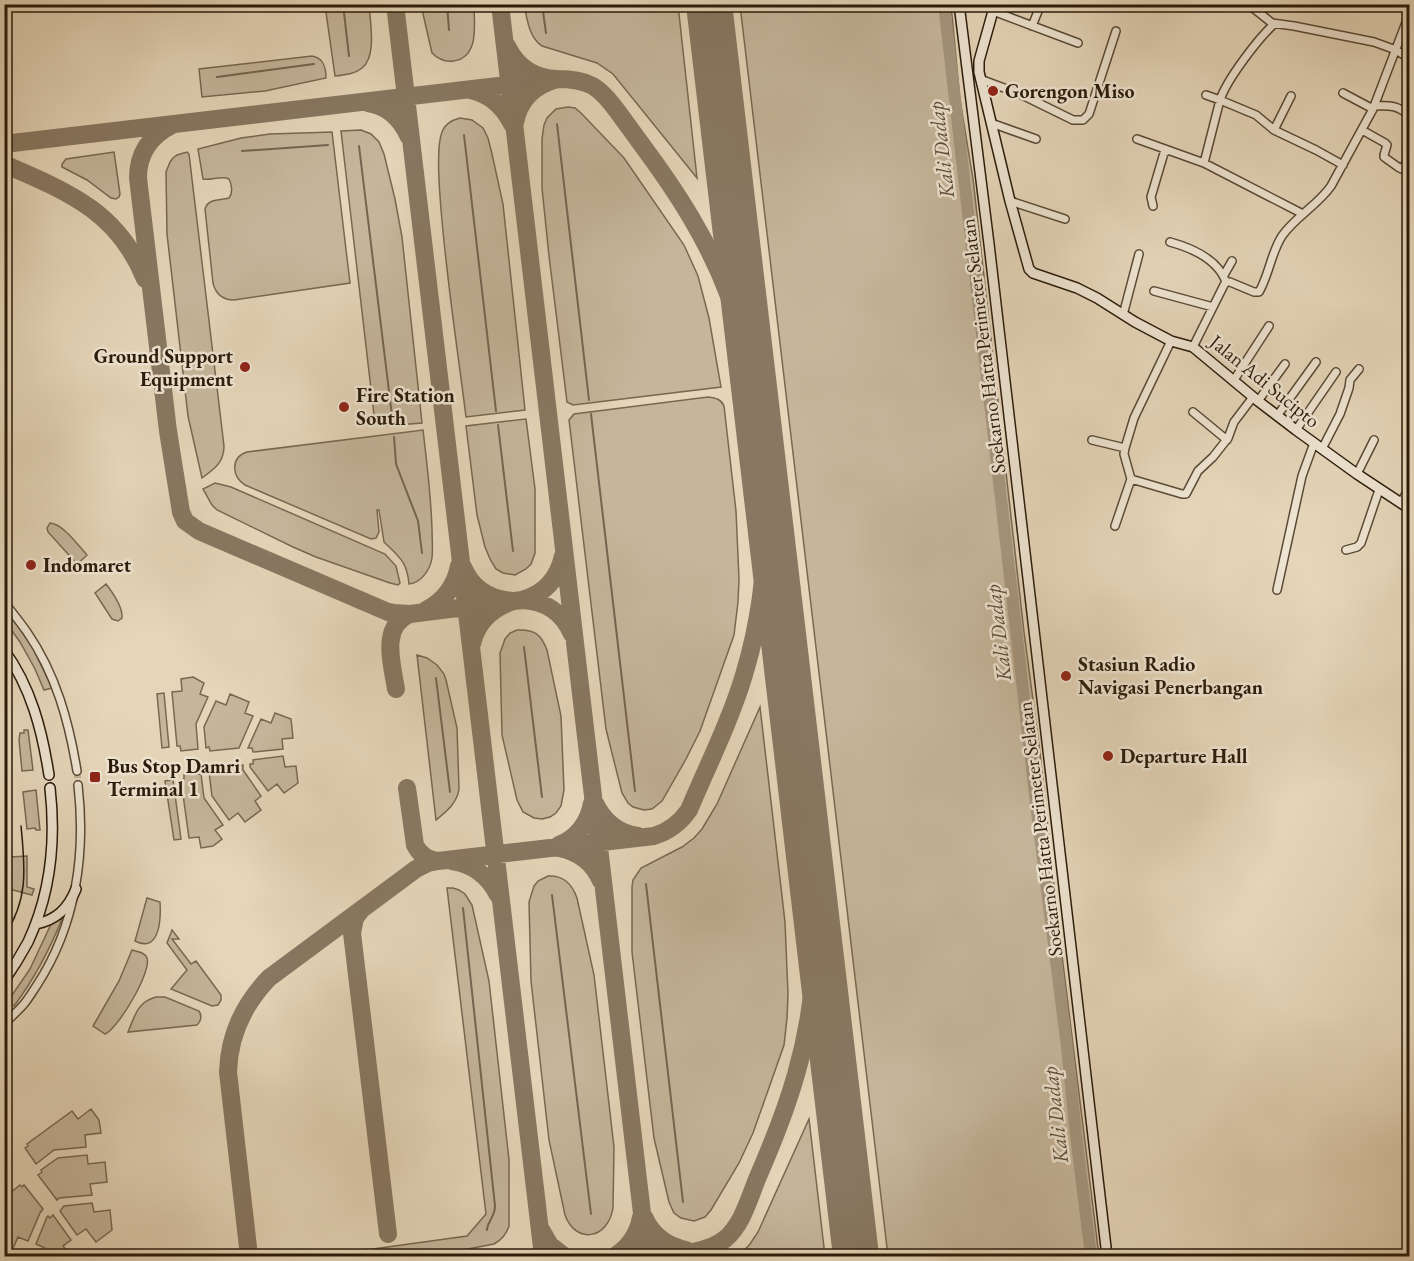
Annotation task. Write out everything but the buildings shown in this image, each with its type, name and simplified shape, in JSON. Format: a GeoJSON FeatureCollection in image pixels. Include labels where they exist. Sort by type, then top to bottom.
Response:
{"type":"FeatureCollection","features":[{"type":"Feature","properties":{"kind":"main road","name":"Soekarno Hatta Perimeter Selatan"},"geometry":{"type":"LineString","coordinates":[[959,4],[992,268],[1107,1257]]}},
{"type":"Feature","properties":{"kind":"main road"},"geometry":{"type":"LineString","coordinates":[[994,8],[979,61],[980,79],[1010,201]]}},
{"type":"Feature","properties":{"kind":"main road","name":"Jalan Adi Sucipto"},"geometry":{"type":"LineString","coordinates":[[1010,201],[1027,264],[1033,273],[1077,288],[1171,340],[1193,346],[1277,416],[1410,509]]}},
{"type":"Feature","properties":{"kind":"main road"},"geometry":{"type":"LineString","coordinates":[[4,650],[26,688],[33,706],[43,739],[49,775]]}},
{"type":"Feature","properties":{"kind":"main road"},"geometry":{"type":"LineString","coordinates":[[4,981],[19,959],[36,924],[47,886],[52,859],[53,835],[50,788]]}},
{"type":"Feature","properties":{"kind":"main road"},"geometry":{"type":"LineString","coordinates":[[36,924],[53,918],[63,911],[76,890]]}},
{"type":"Feature","properties":{"kind":"street"},"geometry":{"type":"LineString","coordinates":[[1032,26],[1041,4]]}},
{"type":"Feature","properties":{"kind":"street"},"geometry":{"type":"LineString","coordinates":[[1248,4],[1274,24],[1374,42],[1396,50],[1407,57]]}},
{"type":"Feature","properties":{"kind":"street"},"geometry":{"type":"LineString","coordinates":[[994,8],[1032,26],[1077,43]]}},
{"type":"Feature","properties":{"kind":"street"},"geometry":{"type":"LineString","coordinates":[[1170,242],[1183,246],[1212,262],[1225,279],[1254,292],[1260,291],[1282,237],[1326,193],[1362,130],[1373,108],[1410,12]]}},
{"type":"Feature","properties":{"kind":"street"},"geometry":{"type":"LineString","coordinates":[[1204,163],[1220,100],[1226,88],[1252,50],[1274,24]]}},
{"type":"Feature","properties":{"kind":"street"},"geometry":{"type":"LineString","coordinates":[[980,79],[1029,97],[1067,117],[1078,121],[1083,120],[1089,114],[1116,31]]}},
{"type":"Feature","properties":{"kind":"street"},"geometry":{"type":"LineString","coordinates":[[1343,93],[1373,108],[1394,105],[1410,117]]}},
{"type":"Feature","properties":{"kind":"street"},"geometry":{"type":"LineString","coordinates":[[1206,95],[1256,115],[1274,130],[1343,165]]}},
{"type":"Feature","properties":{"kind":"street"},"geometry":{"type":"LineString","coordinates":[[1274,130],[1291,96]]}},
{"type":"Feature","properties":{"kind":"street"},"geometry":{"type":"LineString","coordinates":[[991,123],[1036,139]]}},
{"type":"Feature","properties":{"kind":"street"},"geometry":{"type":"LineString","coordinates":[[1362,130],[1385,143],[1387,145],[1384,157],[1402,169],[1410,153]]}},
{"type":"Feature","properties":{"kind":"street"},"geometry":{"type":"LineString","coordinates":[[1137,139],[1204,163],[1303,214]]}},
{"type":"Feature","properties":{"kind":"street"},"geometry":{"type":"LineString","coordinates":[[1154,206],[1151,196],[1164,153],[1167,151]]}},
{"type":"Feature","properties":{"kind":"street"},"geometry":{"type":"LineString","coordinates":[[1010,201],[1065,219]]}},
{"type":"Feature","properties":{"kind":"street"},"geometry":{"type":"LineString","coordinates":[[1123,315],[1139,254]]}},
{"type":"Feature","properties":{"kind":"street"},"geometry":{"type":"LineString","coordinates":[[1193,346],[1213,308],[1232,261]]}},
{"type":"Feature","properties":{"kind":"street"},"geometry":{"type":"LineString","coordinates":[[1154,291],[1213,308]]}},
{"type":"Feature","properties":{"kind":"street"},"geometry":{"type":"LineString","coordinates":[[1234,381],[1269,326]]}},
{"type":"Feature","properties":{"kind":"street"},"geometry":{"type":"LineString","coordinates":[[1115,526],[1131,479],[1124,454],[1134,418],[1171,340]]}},
{"type":"Feature","properties":{"kind":"street"},"geometry":{"type":"LineString","coordinates":[[1277,416],[1316,362]]}},
{"type":"Feature","properties":{"kind":"street"},"geometry":{"type":"LineString","coordinates":[[1131,479],[1185,495],[1198,471],[1227,440],[1234,422],[1285,364]]}},
{"type":"Feature","properties":{"kind":"street"},"geometry":{"type":"LineString","coordinates":[[1277,590],[1302,476],[1318,446],[1340,414],[1350,380],[1359,369]]}},
{"type":"Feature","properties":{"kind":"street"},"geometry":{"type":"LineString","coordinates":[[1296,430],[1336,372]]}},
{"type":"Feature","properties":{"kind":"street"},"geometry":{"type":"LineString","coordinates":[[1193,412],[1227,440]]}},
{"type":"Feature","properties":{"kind":"street"},"geometry":{"type":"LineString","coordinates":[[1092,440],[1125,448]]}},
{"type":"Feature","properties":{"kind":"street"},"geometry":{"type":"LineString","coordinates":[[1357,474],[1374,440]]}},
{"type":"Feature","properties":{"kind":"street"},"geometry":{"type":"LineString","coordinates":[[1401,503],[1410,486]]}},
{"type":"Feature","properties":{"kind":"street"},"geometry":{"type":"LineString","coordinates":[[1346,549],[1357,547],[1361,543],[1380,490]]}},
{"type":"Feature","properties":{"kind":"street"},"geometry":{"type":"LineString","coordinates":[[4,602],[28,632],[51,675],[68,725],[77,771]]}},
{"type":"Feature","properties":{"kind":"street"},"geometry":{"type":"LineString","coordinates":[[4,1024],[25,1003],[48,967],[60,942],[76,890],[80,861],[82,834],[78,785]]}},
{"type":"Feature","properties":{"kind":"shaded area"},"geometry":{"type":"Polygon","coordinates":[[[325,5],[369,5],[372,38],[370,56],[367,63],[356,72],[335,76],[325,5]]]}},
{"type":"Feature","properties":{"kind":"shaded area"},"geometry":{"type":"Polygon","coordinates":[[[421,5],[474,5],[474,39],[468,54],[450,61],[442,60],[432,53],[421,5]]]}},
{"type":"Feature","properties":{"kind":"shaded area"},"geometry":{"type":"Polygon","coordinates":[[[524,5],[678,5],[697,178],[613,74],[597,63],[542,46],[534,38],[524,5]]]}},
{"type":"Feature","properties":{"kind":"shaded area"},"geometry":{"type":"Polygon","coordinates":[[[740,5],[951,5],[960,100],[973,179],[1058,923],[1099,1256],[888,1256],[740,5]]]}},
{"type":"Feature","properties":{"kind":"shaded area"},"geometry":{"type":"Polygon","coordinates":[[[312,56],[324,64],[326,78],[265,91],[202,97],[199,69],[312,56]]]}},
{"type":"Feature","properties":{"kind":"shaded area"},"geometry":{"type":"Polygon","coordinates":[[[575,108],[581,113],[624,158],[684,245],[698,276],[709,318],[721,387],[573,405],[567,402],[542,188],[542,139],[547,118],[556,109],[575,108]]]}},
{"type":"Feature","properties":{"kind":"shaded area"},"geometry":{"type":"Polygon","coordinates":[[[460,118],[472,120],[483,128],[492,154],[503,204],[525,410],[466,417],[445,251],[438,164],[443,129],[460,118]]]}},
{"type":"Feature","properties":{"kind":"shaded area"},"geometry":{"type":"Polygon","coordinates":[[[361,130],[371,134],[379,142],[395,199],[402,237],[422,423],[384,426],[374,415],[341,131],[361,130]]]}},
{"type":"Feature","properties":{"kind":"shaded area"},"geometry":{"type":"Polygon","coordinates":[[[332,132],[350,283],[234,300],[220,296],[213,283],[205,209],[212,201],[229,198],[231,186],[229,179],[226,178],[203,179],[198,149],[241,138],[270,134],[332,132]]]}},
{"type":"Feature","properties":{"kind":"shaded area"},"geometry":{"type":"Polygon","coordinates":[[[114,152],[120,194],[116,199],[62,167],[66,159],[114,152]]]}},
{"type":"Feature","properties":{"kind":"shaded area"},"geometry":{"type":"Polygon","coordinates":[[[187,152],[224,446],[220,461],[202,478],[188,416],[167,234],[166,172],[173,158],[187,152]]]}},
{"type":"Feature","properties":{"kind":"shaded area"},"geometry":{"type":"Polygon","coordinates":[[[708,397],[718,399],[724,406],[736,511],[739,579],[734,635],[700,731],[686,759],[662,801],[652,809],[644,810],[633,807],[622,793],[606,729],[569,420],[574,414],[708,397]]]}},
{"type":"Feature","properties":{"kind":"shaded area"},"geometry":{"type":"Polygon","coordinates":[[[526,419],[535,489],[535,553],[531,564],[515,575],[496,569],[485,547],[477,515],[466,426],[526,419]]]}},
{"type":"Feature","properties":{"kind":"shaded area"},"geometry":{"type":"Polygon","coordinates":[[[423,430],[431,504],[432,555],[427,571],[421,578],[409,584],[404,565],[384,542],[379,510],[377,510],[379,532],[376,538],[371,539],[245,485],[235,472],[238,458],[247,452],[423,430]]]}},
{"type":"Feature","properties":{"kind":"shaded area"},"geometry":{"type":"Polygon","coordinates":[[[215,483],[231,487],[385,554],[396,566],[400,583],[398,585],[390,583],[316,557],[217,510],[203,489],[215,483]]]}},
{"type":"Feature","properties":{"kind":"shaded area"},"geometry":{"type":"Polygon","coordinates":[[[50,523],[65,531],[87,555],[77,564],[48,532],[47,528],[50,523]]]}},
{"type":"Feature","properties":{"kind":"shaded area"},"geometry":{"type":"Polygon","coordinates":[[[106,584],[121,609],[122,618],[118,621],[112,619],[95,593],[106,584]]]}},
{"type":"Feature","properties":{"kind":"shaded area"},"geometry":{"type":"Polygon","coordinates":[[[4,607],[32,646],[52,688],[44,690],[20,642],[5,621],[4,607]]]}},
{"type":"Feature","properties":{"kind":"shaded area"},"geometry":{"type":"Polygon","coordinates":[[[517,630],[528,630],[536,634],[545,645],[561,716],[564,790],[561,806],[556,813],[542,819],[534,818],[523,812],[517,800],[502,735],[500,653],[505,639],[517,630]]]}},
{"type":"Feature","properties":{"kind":"shaded area"},"geometry":{"type":"Polygon","coordinates":[[[417,655],[437,665],[444,674],[457,728],[458,794],[451,806],[436,820],[417,655]]]}},
{"type":"Feature","properties":{"kind":"shaded area"},"geometry":{"type":"Polygon","coordinates":[[[193,677],[204,683],[200,694],[208,697],[196,724],[198,749],[181,751],[180,746],[177,746],[172,692],[182,691],[181,679],[193,677]]]}},
{"type":"Feature","properties":{"kind":"shaded area"},"geometry":{"type":"Polygon","coordinates":[[[164,693],[169,747],[162,748],[157,694],[164,693]]]}},
{"type":"Feature","properties":{"kind":"shaded area"},"geometry":{"type":"Polygon","coordinates":[[[230,694],[249,702],[245,713],[253,716],[239,748],[210,751],[209,747],[206,748],[204,727],[216,701],[226,705],[230,694]]]}},
{"type":"Feature","properties":{"kind":"shaded area"},"geometry":{"type":"Polygon","coordinates":[[[760,707],[785,922],[788,994],[784,1045],[753,1133],[739,1163],[711,1210],[705,1217],[694,1221],[681,1218],[674,1213],[669,1202],[654,1138],[632,952],[632,887],[633,880],[641,868],[682,847],[702,829],[717,804],[760,707]]]}},
{"type":"Feature","properties":{"kind":"shaded area"},"geometry":{"type":"Polygon","coordinates":[[[275,713],[291,719],[293,738],[282,739],[283,749],[253,752],[252,748],[248,748],[261,719],[271,723],[275,713]]]}},
{"type":"Feature","properties":{"kind":"shaded area"},"geometry":{"type":"Polygon","coordinates":[[[24,730],[28,730],[33,770],[22,771],[19,740],[20,733],[24,733],[24,730]]]}},
{"type":"Feature","properties":{"kind":"shaded area"},"geometry":{"type":"Polygon","coordinates":[[[283,756],[285,767],[296,766],[298,783],[284,793],[277,784],[268,791],[250,764],[253,764],[253,760],[283,756]]]}},
{"type":"Feature","properties":{"kind":"shaded area"},"geometry":{"type":"Polygon","coordinates":[[[243,765],[243,770],[261,796],[255,801],[261,810],[245,822],[238,813],[229,820],[212,796],[209,772],[212,772],[212,768],[243,765]]]}},
{"type":"Feature","properties":{"kind":"shaded area"},"geometry":{"type":"Polygon","coordinates":[[[201,774],[204,798],[223,825],[215,830],[222,839],[213,846],[201,848],[199,837],[189,838],[181,780],[184,779],[184,775],[201,774]]]}},
{"type":"Feature","properties":{"kind":"shaded area"},"geometry":{"type":"Polygon","coordinates":[[[173,780],[181,839],[174,840],[165,781],[173,780]]]}},
{"type":"Feature","properties":{"kind":"shaded area"},"geometry":{"type":"Polygon","coordinates":[[[36,790],[40,830],[27,829],[23,792],[36,790]]]}},
{"type":"Feature","properties":{"kind":"shaded area"},"geometry":{"type":"Polygon","coordinates":[[[27,856],[27,887],[34,889],[32,895],[9,889],[10,857],[27,856]]]}},
{"type":"Feature","properties":{"kind":"shaded area"},"geometry":{"type":"Polygon","coordinates":[[[548,876],[563,879],[575,893],[594,975],[614,1147],[613,1208],[605,1226],[599,1232],[591,1234],[576,1231],[565,1215],[549,1140],[531,981],[529,902],[534,886],[548,876]]]}},
{"type":"Feature","properties":{"kind":"shaded area"},"geometry":{"type":"Polygon","coordinates":[[[447,888],[459,890],[465,894],[472,905],[489,981],[509,1160],[508,1229],[494,1244],[431,1256],[305,1256],[304,1254],[373,1249],[467,1236],[486,1214],[447,888]]]}},
{"type":"Feature","properties":{"kind":"shaded area"},"geometry":{"type":"Polygon","coordinates":[[[147,898],[160,902],[160,917],[154,939],[150,943],[143,944],[135,941],[147,898]]]}},
{"type":"Feature","properties":{"kind":"shaded area"},"geometry":{"type":"Polygon","coordinates":[[[61,918],[41,964],[14,1006],[8,1001],[30,969],[52,922],[61,918]]]}},
{"type":"Feature","properties":{"kind":"shaded area"},"geometry":{"type":"Polygon","coordinates":[[[172,930],[179,939],[172,939],[191,964],[196,961],[221,995],[218,1005],[212,1006],[171,989],[187,970],[167,943],[172,930]]]}},
{"type":"Feature","properties":{"kind":"shaded area"},"geometry":{"type":"Polygon","coordinates":[[[132,950],[143,953],[147,958],[144,975],[125,1012],[105,1034],[93,1026],[119,981],[132,950]]]}},
{"type":"Feature","properties":{"kind":"shaded area"},"geometry":{"type":"Polygon","coordinates":[[[156,997],[165,997],[199,1011],[201,1017],[199,1022],[197,1025],[128,1032],[141,1006],[156,997]]]}},
{"type":"Feature","properties":{"kind":"shaded area"},"geometry":{"type":"Polygon","coordinates":[[[91,1109],[99,1120],[101,1133],[85,1135],[86,1147],[54,1150],[36,1164],[25,1148],[27,1144],[72,1111],[78,1119],[91,1109]]]}},
{"type":"Feature","properties":{"kind":"shaded area"},"geometry":{"type":"Polygon","coordinates":[[[809,1119],[825,1256],[739,1256],[758,1232],[809,1119]]]}},
{"type":"Feature","properties":{"kind":"shaded area"},"geometry":{"type":"Polygon","coordinates":[[[87,1155],[88,1164],[105,1162],[107,1182],[90,1184],[92,1195],[57,1200],[38,1175],[42,1172],[41,1170],[58,1158],[87,1155]]]}},
{"type":"Feature","properties":{"kind":"shaded area"},"geometry":{"type":"Polygon","coordinates":[[[20,1185],[22,1187],[24,1185],[43,1209],[28,1241],[18,1237],[11,1253],[5,1250],[5,1197],[20,1185]]]}},
{"type":"Feature","properties":{"kind":"shaded area"},"geometry":{"type":"Polygon","coordinates":[[[92,1203],[94,1212],[110,1210],[112,1230],[96,1242],[86,1229],[77,1235],[60,1211],[64,1206],[92,1203]]]}},
{"type":"Feature","properties":{"kind":"shaded area"},"geometry":{"type":"Polygon","coordinates":[[[53,1215],[71,1240],[63,1246],[71,1256],[41,1256],[45,1248],[36,1244],[47,1217],[50,1218],[53,1215]]]}},
{"type":"Feature","properties":{"kind":"waterway"},"geometry":{"type":"LineString","coordinates":[[343,4],[349,56]]}},
{"type":"Feature","properties":{"kind":"waterway"},"geometry":{"type":"LineString","coordinates":[[447,4],[449,30]]}},
{"type":"Feature","properties":{"kind":"waterway"},"geometry":{"type":"LineString","coordinates":[[542,4],[546,33]]}},
{"type":"Feature","properties":{"kind":"waterway","name":"Kali Dadap"},"geometry":{"type":"LineString","coordinates":[[944,4],[1037,812],[1091,1256]]}},
{"type":"Feature","properties":{"kind":"waterway"},"geometry":{"type":"LineString","coordinates":[[217,77],[314,64]]}},
{"type":"Feature","properties":{"kind":"waterway"},"geometry":{"type":"LineString","coordinates":[[557,124],[589,400]]}},
{"type":"Feature","properties":{"kind":"waterway"},"geometry":{"type":"LineString","coordinates":[[464,135],[496,411]]}},
{"type":"Feature","properties":{"kind":"waterway"},"geometry":{"type":"LineString","coordinates":[[242,151],[328,145]]}},
{"type":"Feature","properties":{"kind":"waterway"},"geometry":{"type":"LineString","coordinates":[[359,146],[393,424]]}},
{"type":"Feature","properties":{"kind":"waterway"},"geometry":{"type":"LineString","coordinates":[[591,414],[635,791]]}},
{"type":"Feature","properties":{"kind":"waterway"},"geometry":{"type":"LineString","coordinates":[[498,425],[513,551]]}},
{"type":"Feature","properties":{"kind":"waterway"},"geometry":{"type":"LineString","coordinates":[[394,437],[396,464],[418,521],[422,553]]}},
{"type":"Feature","properties":{"kind":"waterway"},"geometry":{"type":"LineString","coordinates":[[524,647],[542,797]]}},
{"type":"Feature","properties":{"kind":"waterway"},"geometry":{"type":"LineString","coordinates":[[436,678],[450,792]]}},
{"type":"Feature","properties":{"kind":"waterway"},"geometry":{"type":"LineString","coordinates":[[646,884],[683,1202]]}},
{"type":"Feature","properties":{"kind":"waterway"},"geometry":{"type":"LineString","coordinates":[[552,895],[591,1214]]}},
{"type":"Feature","properties":{"kind":"waterway"},"geometry":{"type":"LineString","coordinates":[[463,908],[495,1206],[487,1230]]}},
{"type":"Feature","properties":{"kind":"taxiway"},"geometry":{"type":"LineString","coordinates":[[395,4],[543,1256]]}},
{"type":"Feature","properties":{"kind":"taxiway"},"geometry":{"type":"LineString","coordinates":[[500,4],[647,1256]]}},
{"type":"Feature","properties":{"kind":"taxiway"},"geometry":{"type":"LineString","coordinates":[[507,46],[516,60],[527,70],[534,74],[557,79],[542,85],[529,95],[520,107],[515,123]]}},
{"type":"Feature","properties":{"kind":"taxiway"},"geometry":{"type":"LineString","coordinates":[[4,144],[557,79],[577,80],[592,86],[605,96],[691,217],[721,275],[733,307],[754,389]]}},
{"type":"Feature","properties":{"kind":"taxiway"},"geometry":{"type":"LineString","coordinates":[[470,90],[484,94],[495,102],[512,124]]}},
{"type":"Feature","properties":{"kind":"taxiway"},"geometry":{"type":"LineString","coordinates":[[368,103],[382,107],[393,114],[409,137]]}},
{"type":"Feature","properties":{"kind":"taxiway"},"geometry":{"type":"LineString","coordinates":[[172,125],[157,134],[147,146],[140,161],[138,178],[168,431],[181,512],[185,521],[199,531],[388,612],[410,614],[522,600],[546,606],[558,614],[572,634]]}},
{"type":"Feature","properties":{"kind":"taxiway"},"geometry":{"type":"LineString","coordinates":[[4,164],[69,194],[88,206],[120,236],[134,256],[145,279]]}},
{"type":"Feature","properties":{"kind":"taxiway"},"geometry":{"type":"LineString","coordinates":[[249,1256],[228,1072],[235,1033],[252,999],[269,978],[416,869],[428,863],[654,836],[670,829],[682,819],[689,810],[732,709],[754,637],[761,599],[766,541],[762,454]]}},
{"type":"Feature","properties":{"kind":"taxiway"},"geometry":{"type":"LineString","coordinates":[[522,600],[537,594],[549,584],[558,572],[563,556]]}},
{"type":"Feature","properties":{"kind":"taxiway"},"geometry":{"type":"LineString","coordinates":[[426,610],[448,592],[459,566]]}},
{"type":"Feature","properties":{"kind":"taxiway"},"geometry":{"type":"LineString","coordinates":[[463,567],[471,581],[483,592],[490,596],[514,601],[487,617],[474,636],[472,644]]}},
{"type":"Feature","properties":{"kind":"taxiway"},"geometry":{"type":"LineString","coordinates":[[396,689],[390,647],[391,636],[401,620],[410,614]]}},
{"type":"Feature","properties":{"kind":"taxiway"},"geometry":{"type":"LineString","coordinates":[[407,788],[415,845],[419,852],[438,861]]}},
{"type":"Feature","properties":{"kind":"taxiway"},"geometry":{"type":"LineString","coordinates":[[559,845],[577,834],[588,817],[592,803]]}},
{"type":"Feature","properties":{"kind":"taxiway"},"geometry":{"type":"LineString","coordinates":[[595,803],[612,826],[638,836]]}},
{"type":"Feature","properties":{"kind":"taxiway"},"geometry":{"type":"LineString","coordinates":[[559,848],[573,852],[584,859],[594,868],[601,881]]}},
{"type":"Feature","properties":{"kind":"taxiway"},"geometry":{"type":"LineString","coordinates":[[452,861],[467,865],[479,872],[498,895]]}},
{"type":"Feature","properties":{"kind":"taxiway"},"geometry":{"type":"LineString","coordinates":[[646,1256],[687,1253],[717,1244],[736,1227],[744,1211],[779,1126],[803,1048],[815,964],[812,882]]}},
{"type":"Feature","properties":{"kind":"taxiway"},"geometry":{"type":"LineString","coordinates":[[361,910],[355,918],[352,933],[388,1234]]}},
{"type":"Feature","properties":{"kind":"taxiway"},"geometry":{"type":"LineString","coordinates":[[615,1256],[632,1240],[641,1217]]}},
{"type":"Feature","properties":{"kind":"taxiway"},"geometry":{"type":"LineString","coordinates":[[644,1217],[660,1239],[686,1250]]}},
{"type":"Feature","properties":{"kind":"taxiway"},"geometry":{"type":"LineString","coordinates":[[540,1228],[550,1245],[564,1256]]}},
{"type":"Feature","properties":{"kind":"runway"},"geometry":{"type":"LineString","coordinates":[[709,4],[856,1256]]}},
{"type":"Feature","properties":{"kind":"tunnel"},"geometry":{"type":"LineString","coordinates":[[77,771],[78,785]]}},
{"type":"Feature","properties":{"kind":"tram line"},"geometry":{"type":"LineString","coordinates":[[7,706],[10,739]]}},
{"type":"Feature","properties":{"kind":"tram line"},"geometry":{"type":"LineString","coordinates":[[4,936],[18,909],[21,896],[24,869],[21,826]]}},
{"type":"Feature","properties":{"kind":"tram line"},"geometry":{"type":"LineString","coordinates":[[4,896],[8,870],[5,828]]}},
{"type":"Feature","properties":{"kind":"place","name":"Gorengon Miso"},"geometry":{"type":"Point","coordinates":[993,91]}},
{"type":"Feature","properties":{"kind":"place","name":"Ground Support Equipment"},"geometry":{"type":"Point","coordinates":[245,367]}},
{"type":"Feature","properties":{"kind":"place","name":"Fire Station South"},"geometry":{"type":"Point","coordinates":[344,407]}},
{"type":"Feature","properties":{"kind":"place","name":"Indomaret"},"geometry":{"type":"Point","coordinates":[31,565]}},
{"type":"Feature","properties":{"kind":"place","name":"Stasiun Radio Navigasi Penerbangan"},"geometry":{"type":"Point","coordinates":[1066,676]}},
{"type":"Feature","properties":{"kind":"place","name":"Departure Hall"},"geometry":{"type":"Point","coordinates":[1108,756]}},
{"type":"Feature","properties":{"kind":"place","name":"Bus Stop Damri Terminal 1"},"geometry":{"type":"Point","coordinates":[95,777]}}]}
